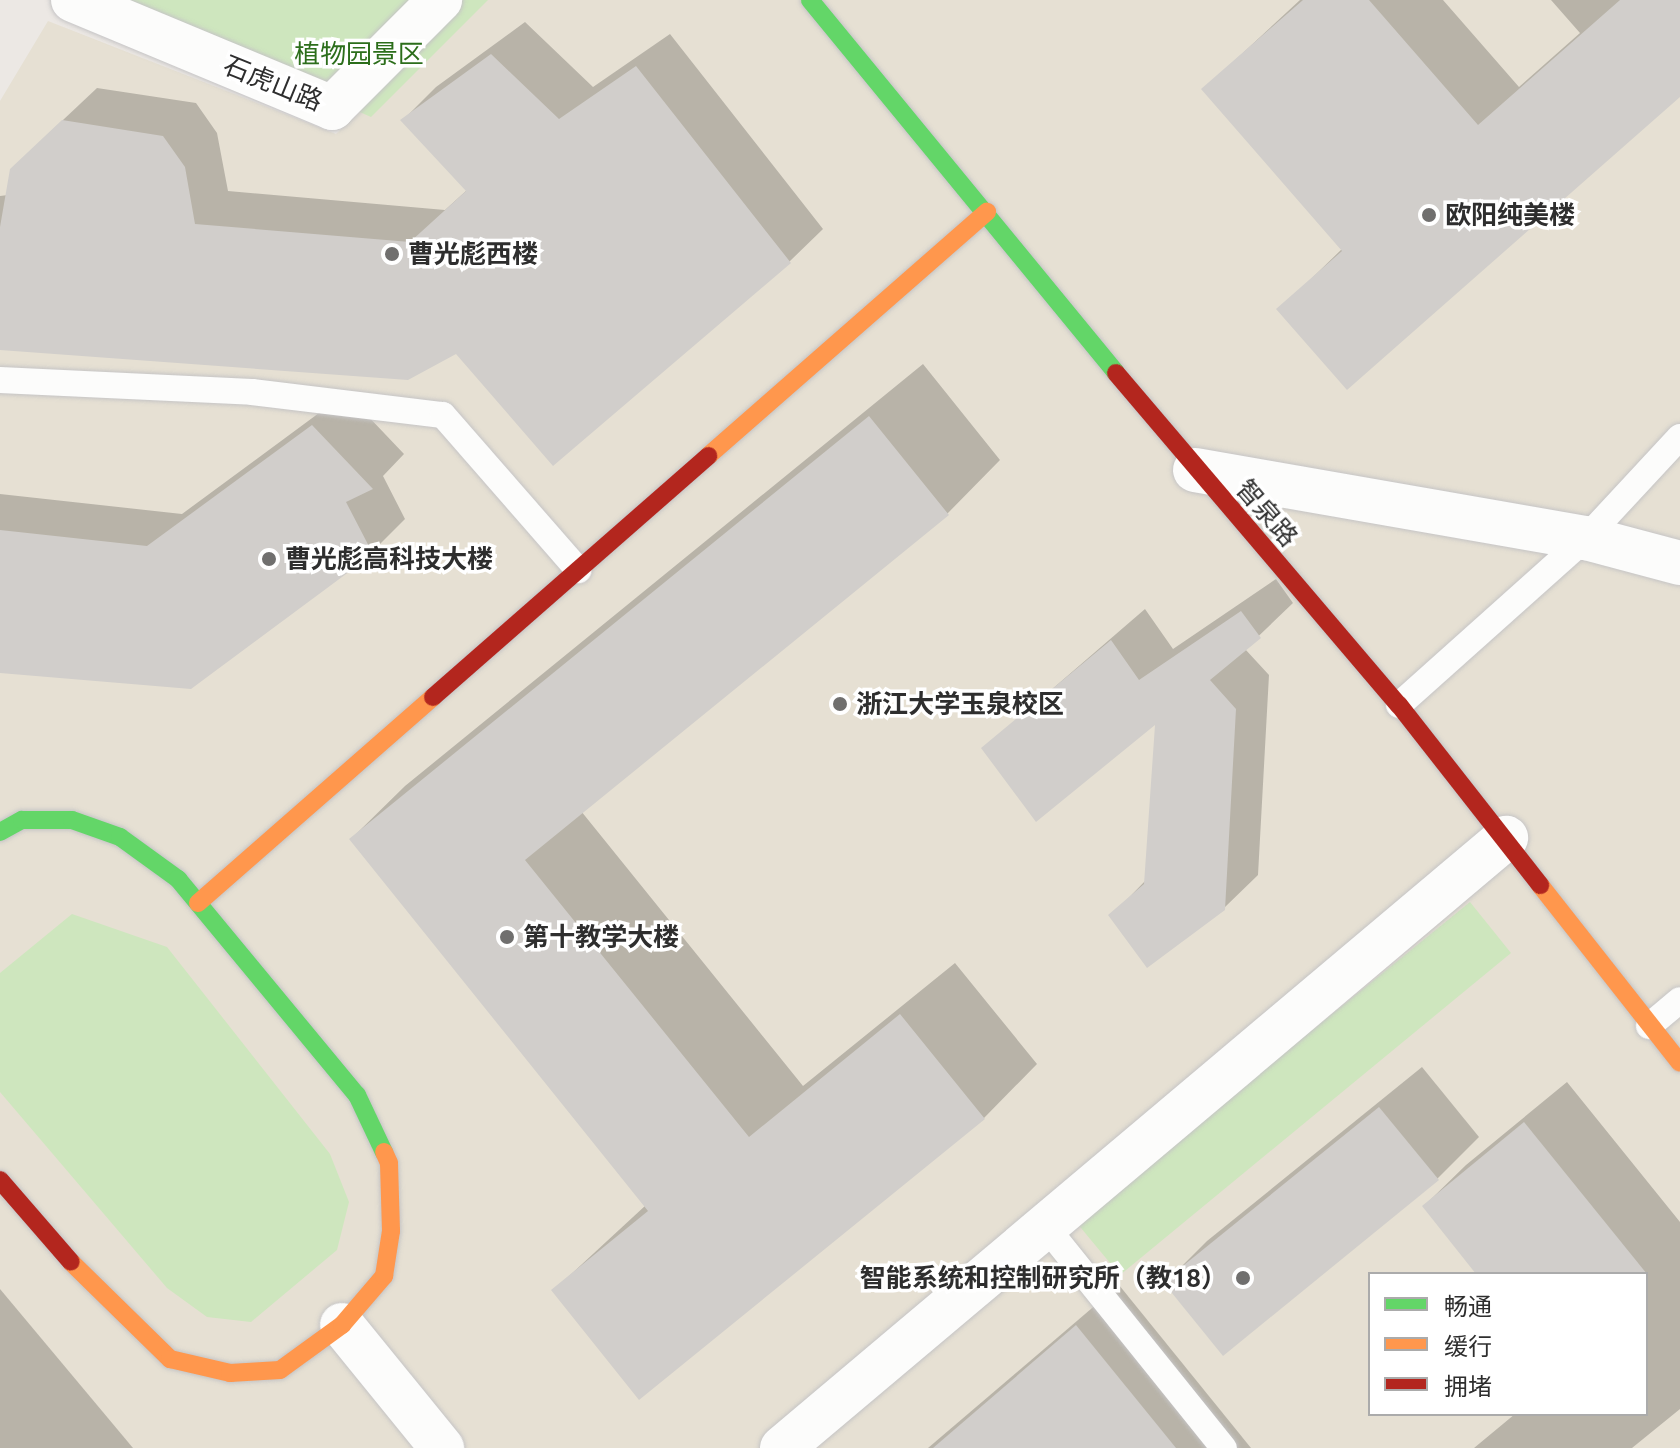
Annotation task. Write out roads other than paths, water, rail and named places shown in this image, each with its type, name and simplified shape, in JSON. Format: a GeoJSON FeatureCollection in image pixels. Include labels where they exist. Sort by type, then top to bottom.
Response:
{"type":"FeatureCollection","features":[{"type":"Feature","properties":{"kind":"street","name":"石虎山路"},"geometry":{"type":"LineString","coordinates":[[73,0],[332,108],[440,0]]}},
{"type":"Feature","properties":{"kind":"street","name":"智泉路"},"geometry":{"type":"LineString","coordinates":[[810,0],[987,212],[1195,470],[1399,705],[1680,1063]]}},
{"type":"Feature","properties":{"kind":"street"},"geometry":{"type":"LineString","coordinates":[[198,903],[987,212]]}},
{"type":"Feature","properties":{"kind":"street"},"geometry":{"type":"LineString","coordinates":[[1195,470],[1586,538],[1680,563]]}},
{"type":"Feature","properties":{"kind":"street"},"geometry":{"type":"LineString","coordinates":[[0,832],[22,820],[72,820],[108,832],[178,879],[357,1095],[389,1163],[391,1231],[384,1276],[342,1325],[280,1370],[230,1373],[170,1359],[99,1294],[0,1180]]}},
{"type":"Feature","properties":{"kind":"street"},"geometry":{"type":"LineString","coordinates":[[782,1448],[1506,838]]}},
{"type":"Feature","properties":{"kind":"street"},"geometry":{"type":"LineString","coordinates":[[342,1325],[442,1448]]}},
{"type":"Feature","properties":{"kind":"lane"},"geometry":{"type":"LineString","coordinates":[[0,380],[252,392],[443,415],[578,570]]}},
{"type":"Feature","properties":{"kind":"lane"},"geometry":{"type":"LineString","coordinates":[[1399,705],[1586,538],[1680,437]]}},
{"type":"Feature","properties":{"kind":"lane"},"geometry":{"type":"LineString","coordinates":[[1649,1026],[1680,1000]]}},
{"type":"Feature","properties":{"kind":"lane"},"geometry":{"type":"LineString","coordinates":[[1046,1227],[1224,1448]]}},
{"type":"Feature","properties":{"kind":"place","name":"欧阳纯美楼"},"geometry":{"type":"Point","coordinates":[1429,215]}},
{"type":"Feature","properties":{"kind":"place","name":"曹光彪西楼"},"geometry":{"type":"Point","coordinates":[392,254]}},
{"type":"Feature","properties":{"kind":"place","name":"曹光彪高科技大楼"},"geometry":{"type":"Point","coordinates":[269,559]}},
{"type":"Feature","properties":{"kind":"place","name":"浙江大学玉泉校区"},"geometry":{"type":"Point","coordinates":[840,704]}},
{"type":"Feature","properties":{"kind":"place","name":"第十教学大楼"},"geometry":{"type":"Point","coordinates":[507,937]}},
{"type":"Feature","properties":{"kind":"place","name":"智能系统和控制研究所（教18）"},"geometry":{"type":"Point","coordinates":[1243,1278]}},
{"type":"Feature","properties":{"kind":"park label","name":"植物园景区"},"geometry":{"type":"Point","coordinates":[359,54]}}]}
